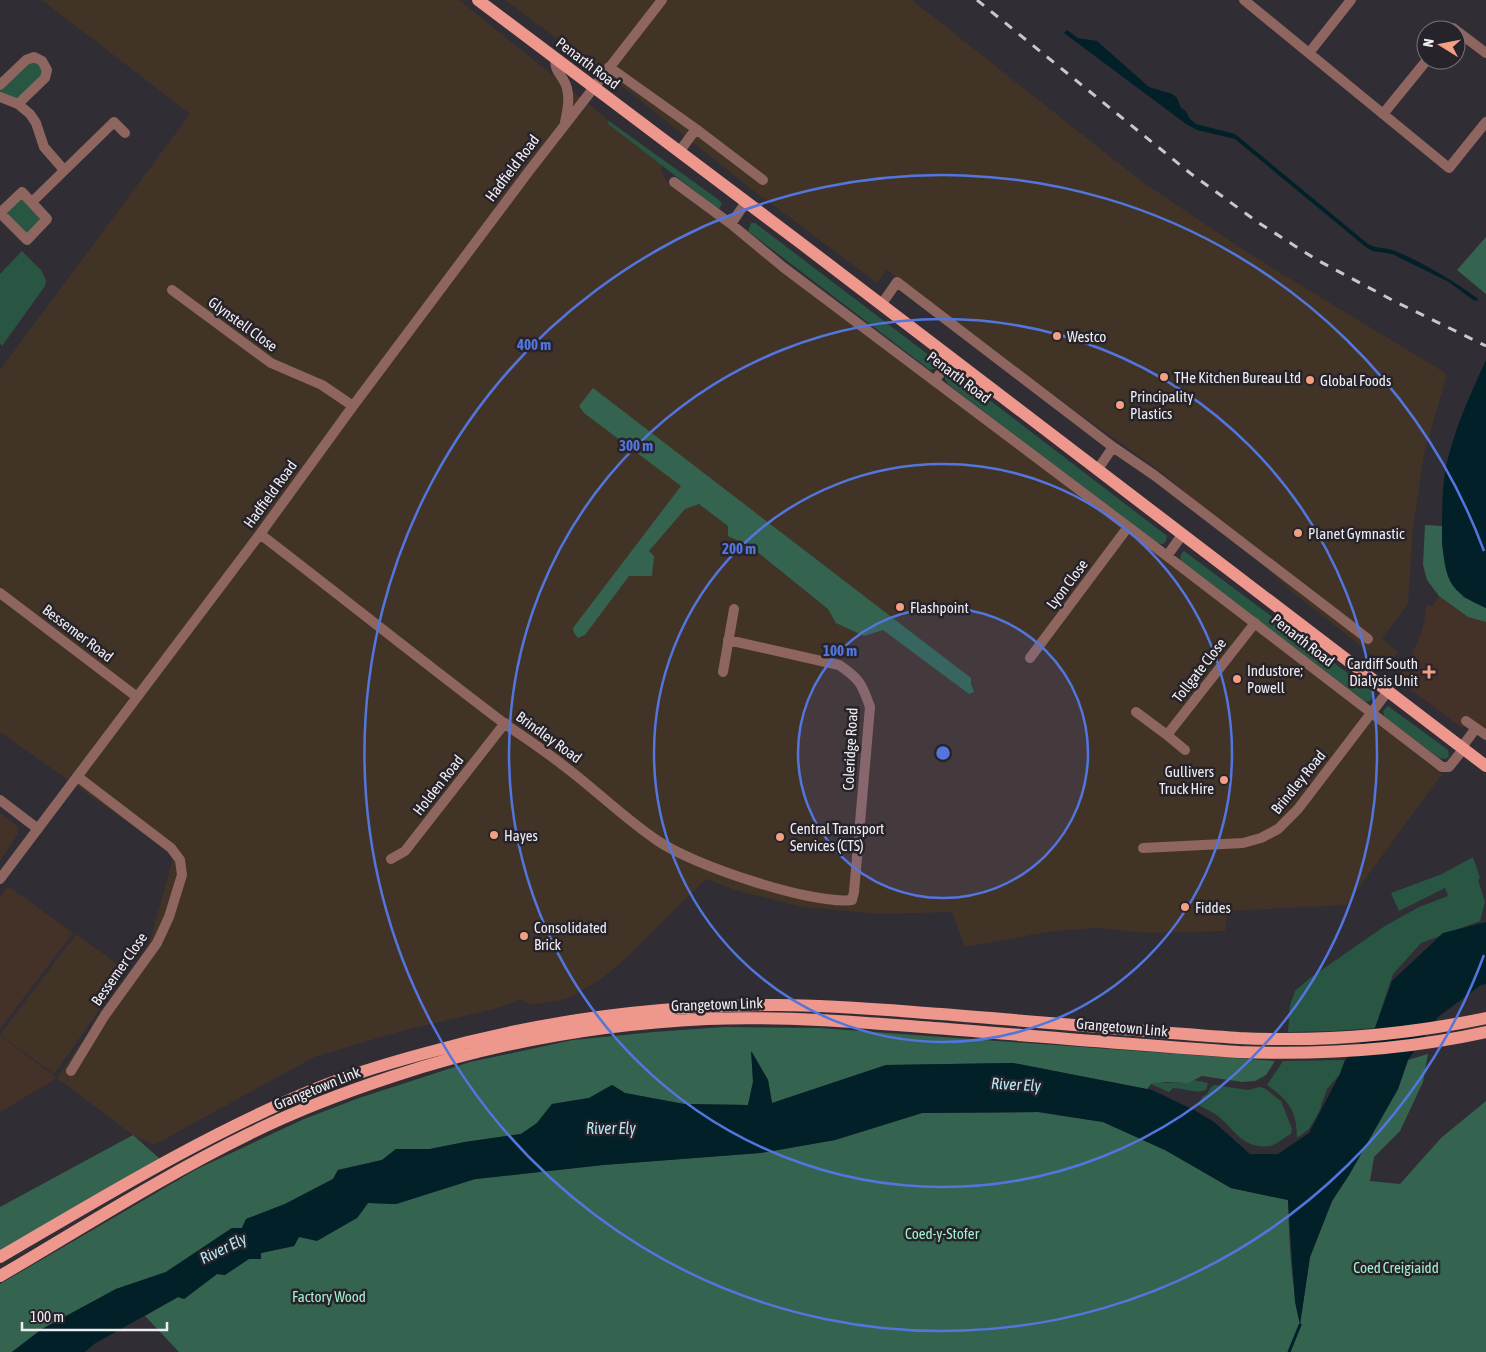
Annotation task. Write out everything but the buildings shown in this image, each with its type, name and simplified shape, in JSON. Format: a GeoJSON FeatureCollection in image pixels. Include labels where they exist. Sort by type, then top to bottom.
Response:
{"type":"FeatureCollection","features":[{"type":"Feature","properties":{"kind":"main road","name":"Penarth Road"},"geometry":{"type":"LineString","coordinates":[[478,0],[1486,766]]}},
{"type":"Feature","properties":{"kind":"main road","name":"Grangetown Link"},"geometry":{"type":"LineString","coordinates":[[0,1258],[171,1158],[244,1121],[317,1088],[391,1062],[466,1042],[526,1028],[587,1017],[645,1010],[709,1006],[782,1005],[865,1009],[1240,1038],[1302,1039],[1411,1032],[1486,1018]]}},
{"type":"Feature","properties":{"kind":"main road","name":"Grangetown Link"},"geometry":{"type":"LineString","coordinates":[[0,1276],[183,1169],[251,1133],[322,1103],[394,1076],[469,1055],[528,1042],[644,1024],[708,1019],[780,1018],[1239,1052],[1300,1054],[1364,1051],[1442,1041],[1486,1032]]}},
{"type":"Feature","properties":{"kind":"street","name":"Hadfield Road"},"geometry":{"type":"LineString","coordinates":[[0,879],[260,534],[352,406],[564,125],[662,0]]}},
{"type":"Feature","properties":{"kind":"street"},"geometry":{"type":"LineString","coordinates":[[1244,0],[1449,168],[1486,122]]}},
{"type":"Feature","properties":{"kind":"street"},"geometry":{"type":"LineString","coordinates":[[1308,53],[1351,0]]}},
{"type":"Feature","properties":{"kind":"street"},"geometry":{"type":"LineString","coordinates":[[1466,38],[1486,53]]}},
{"type":"Feature","properties":{"kind":"street"},"geometry":{"type":"LineString","coordinates":[[0,85],[26,60],[34,57],[42,61],[47,70],[45,78],[18,104]]}},
{"type":"Feature","properties":{"kind":"street","name":"Hadfield Road"},"geometry":{"type":"LineString","coordinates":[[555,59],[556,70],[565,82],[568,94],[569,105],[564,125]]}},
{"type":"Feature","properties":{"kind":"street","name":"Penarth Road"},"geometry":{"type":"LineString","coordinates":[[609,67],[696,129],[762,180]]}},
{"type":"Feature","properties":{"kind":"street"},"geometry":{"type":"LineString","coordinates":[[1383,114],[1419,70]]}},
{"type":"Feature","properties":{"kind":"street"},"geometry":{"type":"LineString","coordinates":[[0,97],[18,104],[30,114],[36,123],[44,147],[64,170]]}},
{"type":"Feature","properties":{"kind":"street"},"geometry":{"type":"LineString","coordinates":[[32,202],[114,122],[125,134]]}},
{"type":"Feature","properties":{"kind":"street"},"geometry":{"type":"LineString","coordinates":[[679,152],[696,129]]}},
{"type":"Feature","properties":{"kind":"street","name":"Penarth Road"},"geometry":{"type":"LineString","coordinates":[[674,182],[731,224],[783,267],[1167,556],[1442,767],[1449,768],[1463,748]]}},
{"type":"Feature","properties":{"kind":"street"},"geometry":{"type":"LineString","coordinates":[[22,192],[32,202],[48,219],[27,240],[0,213],[22,192]]}},
{"type":"Feature","properties":{"kind":"street"},"geometry":{"type":"LineString","coordinates":[[731,224],[746,202]]}},
{"type":"Feature","properties":{"kind":"street"},"geometry":{"type":"LineString","coordinates":[[881,305],[897,282],[1368,639]]}},
{"type":"Feature","properties":{"kind":"street","name":"Glynstell Close"},"geometry":{"type":"LineString","coordinates":[[172,290],[271,363],[322,385],[352,406]]}},
{"type":"Feature","properties":{"kind":"street"},"geometry":{"type":"LineString","coordinates":[[935,380],[951,359]]}},
{"type":"Feature","properties":{"kind":"street"},"geometry":{"type":"LineString","coordinates":[[1098,470],[1113,447]]}},
{"type":"Feature","properties":{"kind":"street","name":"Lyon Close"},"geometry":{"type":"LineString","coordinates":[[1030,658],[1128,527]]}},
{"type":"Feature","properties":{"kind":"street","name":"Brindley Road"},"geometry":{"type":"LineString","coordinates":[[260,534],[505,723],[564,766],[659,842],[694,860],[749,880],[810,897],[842,901],[852,900]]}},
{"type":"Feature","properties":{"kind":"street"},"geometry":{"type":"LineString","coordinates":[[1167,556],[1182,535]]}},
{"type":"Feature","properties":{"kind":"street","name":"Bessemer Road"},"geometry":{"type":"LineString","coordinates":[[0,593],[137,697]]}},
{"type":"Feature","properties":{"kind":"street"},"geometry":{"type":"LineString","coordinates":[[722,672],[734,609]]}},
{"type":"Feature","properties":{"kind":"street","name":"Tollgate Close"},"geometry":{"type":"LineString","coordinates":[[1167,736],[1254,624]]}},
{"type":"Feature","properties":{"kind":"street","name":"Coleridge Road"},"geometry":{"type":"LineString","coordinates":[[728,640],[839,664],[862,684],[870,708],[858,853],[852,900]]}},
{"type":"Feature","properties":{"kind":"street","name":"Brindley Road"},"geometry":{"type":"LineString","coordinates":[[1143,848],[1243,843],[1261,838],[1278,829],[1298,809],[1388,691]]}},
{"type":"Feature","properties":{"kind":"street"},"geometry":{"type":"LineString","coordinates":[[1136,712],[1185,750]]}},
{"type":"Feature","properties":{"kind":"street"},"geometry":{"type":"LineString","coordinates":[[1466,721],[1486,735]]}},
{"type":"Feature","properties":{"kind":"street","name":"Holden Road"},"geometry":{"type":"LineString","coordinates":[[391,859],[406,852],[505,723]]}},
{"type":"Feature","properties":{"kind":"street"},"geometry":{"type":"LineString","coordinates":[[1463,748],[1476,728]]}},
{"type":"Feature","properties":{"kind":"street","name":"Bessemer Close"},"geometry":{"type":"LineString","coordinates":[[71,1071],[105,1015],[157,943],[169,917],[182,875],[180,860],[171,848],[78,777]]}},
{"type":"Feature","properties":{"kind":"street"},"geometry":{"type":"LineString","coordinates":[[0,800],[38,829]]}},
{"type":"Feature","properties":{"kind":"shaded area"},"geometry":{"type":"Polygon","coordinates":[[[42,0],[459,0],[663,164],[661,170],[668,183],[1223,604],[1442,774],[1346,905],[1228,911],[1225,931],[1147,933],[1095,928],[1054,931],[965,947],[952,912],[881,914],[803,907],[735,890],[706,879],[624,960],[600,980],[567,999],[531,1005],[522,999],[494,1009],[398,1032],[314,1057],[154,1145],[133,1135],[57,1078],[148,948],[174,855],[0,732],[0,370],[190,114],[42,0]]]}},
{"type":"Feature","properties":{"kind":"shaded area"},"geometry":{"type":"Polygon","coordinates":[[[505,0],[912,0],[1141,181],[1248,253],[1447,374],[1424,454],[1413,527],[1408,604],[1382,638],[1398,652],[1388,667],[1292,592],[1164,474],[1070,407],[887,270],[877,283],[750,188],[617,82],[505,0]]]}},
{"type":"Feature","properties":{"kind":"shaded area"},"geometry":{"type":"Polygon","coordinates":[[[1439,596],[1468,617],[1486,622],[1486,732],[1470,720],[1462,728],[1397,679],[1418,641],[1427,604],[1432,607],[1439,596]]]}},
{"type":"Feature","properties":{"kind":"shaded area"},"geometry":{"type":"Polygon","coordinates":[[[0,813],[16,825],[18,834],[0,861],[0,813]]]}},
{"type":"Feature","properties":{"kind":"shaded area"},"geometry":{"type":"Polygon","coordinates":[[[8,886],[73,933],[0,1029],[0,897],[8,886]]]}},
{"type":"Feature","properties":{"kind":"shaded area"},"geometry":{"type":"Polygon","coordinates":[[[76,934],[127,971],[54,1074],[0,1035],[76,934]]]}},
{"type":"Feature","properties":{"kind":"shaded area"},"geometry":{"type":"Polygon","coordinates":[[[0,1036],[57,1078],[0,1112],[0,1036]]]}},
{"type":"Feature","properties":{"kind":"green space"},"geometry":{"type":"Polygon","coordinates":[[[30,58],[47,70],[18,104],[0,97],[0,85],[30,58]]]}},
{"type":"Feature","properties":{"kind":"green space"},"geometry":{"type":"Polygon","coordinates":[[[609,121],[719,200],[722,203],[719,209],[607,123],[609,121]]]}},
{"type":"Feature","properties":{"kind":"green space"},"geometry":{"type":"Polygon","coordinates":[[[22,192],[47,219],[27,240],[0,213],[22,192]]]}},
{"type":"Feature","properties":{"kind":"green space"},"geometry":{"type":"Polygon","coordinates":[[[751,223],[755,223],[938,362],[937,368],[930,370],[748,231],[751,223]]]}},
{"type":"Feature","properties":{"kind":"green space"},"geometry":{"type":"Polygon","coordinates":[[[1486,237],[1486,294],[1457,270],[1486,237]]]}},
{"type":"Feature","properties":{"kind":"green space"},"geometry":{"type":"Polygon","coordinates":[[[22,251],[41,270],[46,280],[45,286],[2,346],[0,343],[0,274],[22,251]]]}},
{"type":"Feature","properties":{"kind":"green space"},"geometry":{"type":"Polygon","coordinates":[[[953,372],[1167,536],[1166,541],[1163,544],[1155,543],[948,384],[945,379],[946,375],[953,372]]]}},
{"type":"Feature","properties":{"kind":"green space"},"geometry":{"type":"Polygon","coordinates":[[[593,388],[971,678],[974,692],[969,694],[883,630],[864,636],[836,623],[828,609],[750,546],[728,536],[728,526],[699,504],[685,509],[649,551],[654,556],[652,576],[629,576],[585,635],[578,638],[573,628],[681,486],[584,413],[579,406],[593,388]]]}},
{"type":"Feature","properties":{"kind":"green space"},"geometry":{"type":"Polygon","coordinates":[[[1425,525],[1442,526],[1442,547],[1463,597],[1486,608],[1486,622],[1468,617],[1439,596],[1427,580],[1423,565],[1425,525]]]}},
{"type":"Feature","properties":{"kind":"green space"},"geometry":{"type":"Polygon","coordinates":[[[1184,551],[1373,692],[1374,695],[1370,701],[1366,702],[1181,562],[1181,556],[1184,551]]]}},
{"type":"Feature","properties":{"kind":"green space"},"geometry":{"type":"Polygon","coordinates":[[[1388,706],[1448,750],[1449,756],[1446,759],[1439,758],[1387,719],[1383,711],[1388,706]]]}},
{"type":"Feature","properties":{"kind":"green space"},"geometry":{"type":"Polygon","coordinates":[[[1473,857],[1485,902],[1480,921],[1421,943],[1393,974],[1375,1028],[1288,1032],[1290,1005],[1295,991],[1310,978],[1385,926],[1419,907],[1448,896],[1445,888],[1399,911],[1391,893],[1442,874],[1473,857]]]}},
{"type":"Feature","properties":{"kind":"green space"},"geometry":{"type":"Polygon","coordinates":[[[724,1027],[819,1028],[1275,1061],[1266,1075],[1255,1081],[1242,1082],[1202,1076],[1188,1083],[1167,1082],[1151,1084],[1147,1089],[1013,1063],[886,1065],[772,1103],[768,1080],[752,1052],[753,1082],[748,1105],[684,1104],[625,1093],[612,1085],[589,1098],[552,1104],[537,1123],[521,1134],[430,1149],[396,1149],[382,1160],[338,1170],[333,1179],[285,1204],[246,1219],[242,1228],[232,1228],[166,1272],[116,1289],[42,1329],[12,1352],[0,1352],[0,1284],[197,1169],[304,1119],[359,1098],[470,1062],[573,1040],[724,1027]]]}},
{"type":"Feature","properties":{"kind":"green space","name":"Coed-y-Stofer"},"geometry":{"type":"Polygon","coordinates":[[[1428,1054],[1423,1082],[1400,1131],[1374,1157],[1370,1181],[1400,1184],[1441,1138],[1486,1101],[1486,1352],[179,1352],[145,1316],[178,1297],[184,1299],[217,1274],[225,1275],[249,1258],[261,1253],[294,1246],[299,1237],[357,1218],[368,1203],[396,1204],[475,1179],[603,1165],[760,1153],[835,1140],[922,1113],[1038,1112],[1103,1122],[1165,1150],[1231,1188],[1288,1200],[1294,1293],[1300,1323],[1310,1257],[1332,1201],[1398,1089],[1408,1060],[1428,1054]]]}},
{"type":"Feature","properties":{"kind":"green space"},"geometry":{"type":"Polygon","coordinates":[[[1345,1060],[1340,1074],[1327,1089],[1319,1112],[1309,1129],[1297,1138],[1297,1128],[1290,1107],[1281,1096],[1267,1085],[1283,1061],[1345,1060]]]}},
{"type":"Feature","properties":{"kind":"green space"},"geometry":{"type":"Polygon","coordinates":[[[1194,1080],[1208,1083],[1206,1090],[1194,1091],[1173,1088],[1169,1092],[1151,1084],[1185,1082],[1194,1080]]]}},
{"type":"Feature","properties":{"kind":"green space"},"geometry":{"type":"Polygon","coordinates":[[[1215,1085],[1248,1090],[1259,1087],[1264,1088],[1281,1101],[1292,1129],[1291,1134],[1271,1146],[1252,1145],[1245,1141],[1215,1114],[1198,1105],[1203,1096],[1215,1085]]]}},
{"type":"Feature","properties":{"kind":"green space"},"geometry":{"type":"Polygon","coordinates":[[[133,1135],[160,1159],[0,1252],[0,1207],[133,1135]]]}},
{"type":"Feature","properties":{"kind":"water"},"geometry":{"type":"Polygon","coordinates":[[[1067,30],[1078,38],[1097,41],[1149,87],[1172,94],[1177,98],[1181,108],[1187,113],[1189,118],[1196,124],[1235,134],[1368,244],[1392,250],[1417,261],[1458,285],[1477,298],[1478,301],[1473,300],[1449,282],[1392,254],[1373,251],[1367,248],[1235,139],[1197,130],[1186,124],[1064,33],[1067,30]]]}},
{"type":"Feature","properties":{"kind":"water"},"geometry":{"type":"Polygon","coordinates":[[[1486,360],[1486,608],[1457,591],[1450,581],[1443,550],[1442,508],[1446,467],[1453,439],[1486,360]]]}},
{"type":"Feature","properties":{"kind":"water","name":"River Ely"},"geometry":{"type":"Polygon","coordinates":[[[1486,922],[1486,984],[1481,985],[1438,1017],[1408,1060],[1398,1089],[1332,1201],[1310,1257],[1300,1325],[1295,1302],[1288,1200],[1231,1188],[1165,1150],[1103,1122],[1038,1112],[922,1113],[835,1140],[760,1153],[603,1165],[475,1179],[396,1204],[368,1203],[357,1218],[317,1241],[299,1237],[294,1246],[261,1253],[261,1259],[249,1259],[225,1275],[217,1274],[184,1299],[178,1297],[94,1344],[85,1352],[12,1352],[42,1329],[116,1289],[166,1272],[232,1228],[242,1228],[246,1219],[285,1204],[333,1179],[338,1170],[382,1160],[396,1149],[430,1149],[521,1134],[537,1123],[552,1104],[589,1098],[612,1085],[625,1093],[684,1104],[748,1105],[753,1082],[751,1051],[768,1080],[772,1103],[886,1065],[1013,1063],[1152,1090],[1214,1122],[1250,1154],[1278,1154],[1309,1133],[1340,1074],[1345,1060],[1375,1028],[1392,981],[1443,933],[1486,922]]]}},
{"type":"Feature","properties":{"kind":"waterway"},"geometry":{"type":"LineString","coordinates":[[1289,1352],[1300,1325]]}},
{"type":"Feature","properties":{"kind":"railway"},"geometry":{"type":"LineString","coordinates":[[977,0],[1190,173],[1259,223],[1317,260],[1394,301],[1486,346]]}},
{"type":"Feature","properties":{"kind":"place","name":"Westco"},"geometry":{"type":"Point","coordinates":[1057,336]}},
{"type":"Feature","properties":{"kind":"place","name":"THe Kitchen Bureau Ltd"},"geometry":{"type":"Point","coordinates":[1164,377]}},
{"type":"Feature","properties":{"kind":"place","name":"Global Foods"},"geometry":{"type":"Point","coordinates":[1310,380]}},
{"type":"Feature","properties":{"kind":"place","name":"Principality Plastics"},"geometry":{"type":"Point","coordinates":[1120,405]}},
{"type":"Feature","properties":{"kind":"place","name":"Planet Gymnastic"},"geometry":{"type":"Point","coordinates":[1298,533]}},
{"type":"Feature","properties":{"kind":"place","name":"Flashpoint"},"geometry":{"type":"Point","coordinates":[900,607]}},
{"type":"Feature","properties":{"kind":"place","name":"Cardiff South Dialysis Unit"},"geometry":{"type":"Point","coordinates":[1429,672]}},
{"type":"Feature","properties":{"kind":"place","name":"Industore; Powell"},"geometry":{"type":"Point","coordinates":[1237,679]}},
{"type":"Feature","properties":{"kind":"place","name":"Gullivers Truck Hire"},"geometry":{"type":"Point","coordinates":[1224,780]}},
{"type":"Feature","properties":{"kind":"place","name":"Hayes"},"geometry":{"type":"Point","coordinates":[494,835]}},
{"type":"Feature","properties":{"kind":"place","name":"Central Transport Services (CTS)"},"geometry":{"type":"Point","coordinates":[780,837]}},
{"type":"Feature","properties":{"kind":"place","name":"Fiddes"},"geometry":{"type":"Point","coordinates":[1185,907]}},
{"type":"Feature","properties":{"kind":"place","name":"Consolidated Brick"},"geometry":{"type":"Point","coordinates":[524,936]}},
{"type":"Feature","properties":{"kind":"park label","name":"Coed Creigiaidd"},"geometry":{"type":"Point","coordinates":[1396,1267]}},
{"type":"Feature","properties":{"kind":"park label","name":"Factory Wood"},"geometry":{"type":"Point","coordinates":[329,1296]}}]}
